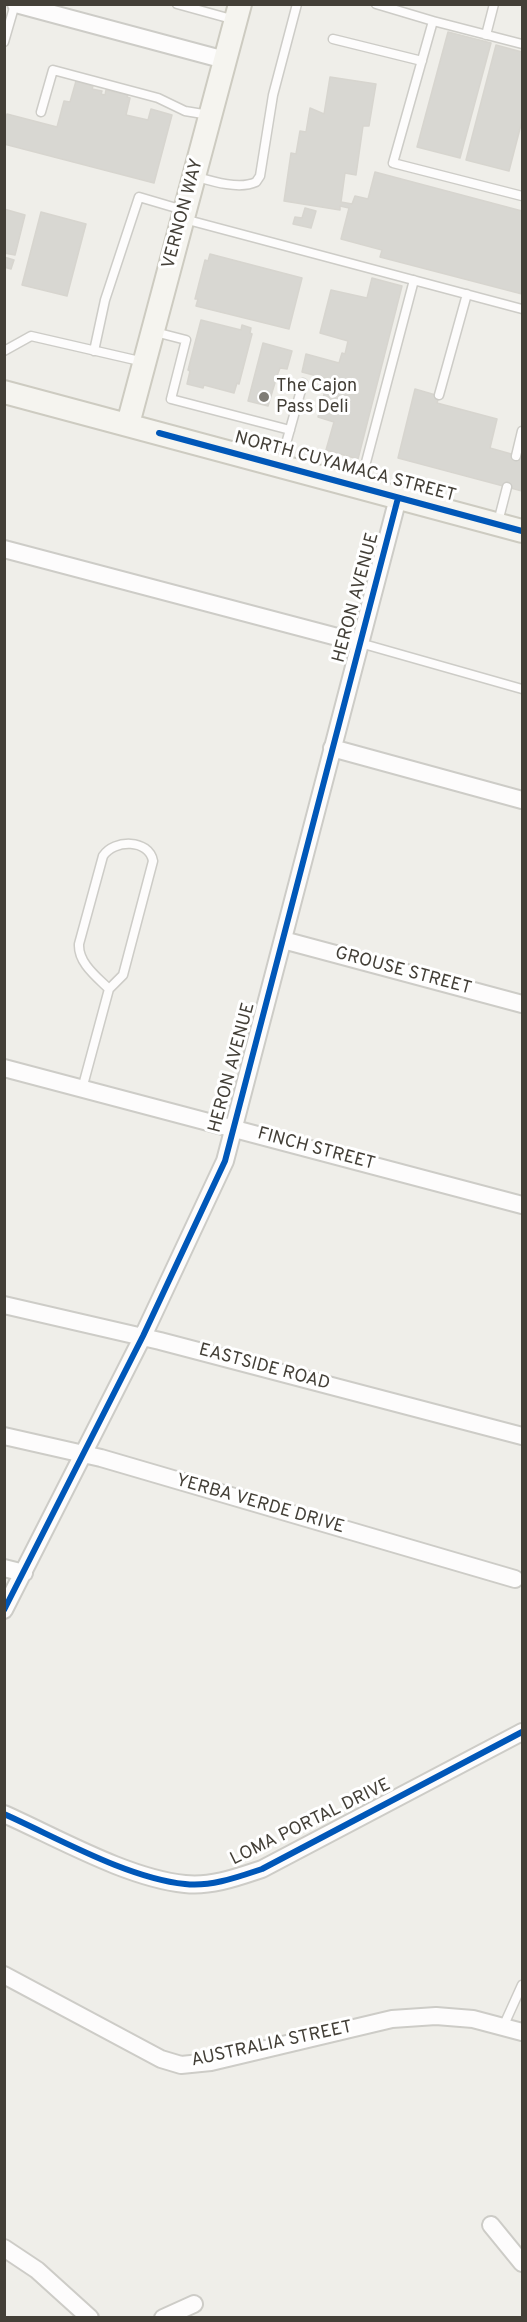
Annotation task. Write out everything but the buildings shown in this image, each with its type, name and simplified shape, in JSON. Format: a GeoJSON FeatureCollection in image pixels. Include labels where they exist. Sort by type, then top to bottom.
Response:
{"type":"FeatureCollection","features":[{"type":"Feature","properties":{"kind":"main road","name":"VERNON WAY"},"geometry":{"type":"LineString","coordinates":[[128,424],[237,12]]}},
{"type":"Feature","properties":{"kind":"main road","name":"NORTH CUYAMACA STREET"},"geometry":{"type":"LineString","coordinates":[[4,392],[522,531]]}},
{"type":"Feature","properties":{"kind":"street"},"geometry":{"type":"LineString","coordinates":[[15,4],[225,60]]}},
{"type":"Feature","properties":{"kind":"street","name":"HERON AVENUE"},"geometry":{"type":"LineString","coordinates":[[4,1610],[143,1336],[225,1161],[398,498]]}},
{"type":"Feature","properties":{"kind":"street"},"geometry":{"type":"LineString","coordinates":[[4,549],[360,643]]}},
{"type":"Feature","properties":{"kind":"street"},"geometry":{"type":"LineString","coordinates":[[332,748],[522,800]]}},
{"type":"Feature","properties":{"kind":"street","name":"GROUSE STREET"},"geometry":{"type":"LineString","coordinates":[[283,940],[522,1004]]}},
{"type":"Feature","properties":{"kind":"street","name":"FINCH STREET"},"geometry":{"type":"LineString","coordinates":[[4,1068],[522,1205]]}},
{"type":"Feature","properties":{"kind":"street","name":"EASTSIDE ROAD"},"geometry":{"type":"LineString","coordinates":[[4,1305],[143,1336],[522,1436]]}},
{"type":"Feature","properties":{"kind":"street","name":"YERBA VERDE DRIVE"},"geometry":{"type":"LineString","coordinates":[[4,1436],[83,1454],[515,1579]]}},
{"type":"Feature","properties":{"kind":"street"},"geometry":{"type":"LineString","coordinates":[[4,1568],[24,1573]]}},
{"type":"Feature","properties":{"kind":"street","name":"LOMA PORTAL DRIVE"},"geometry":{"type":"LineString","coordinates":[[4,1814],[132,1872],[186,1884],[226,1881],[262,1869],[522,1732]]}},
{"type":"Feature","properties":{"kind":"street","name":"AUSTRALIA STREET"},"geometry":{"type":"LineString","coordinates":[[4,1975],[160,2059],[181,2065],[211,2062],[392,2019],[436,2016],[473,2019],[522,2032]]}},
{"type":"Feature","properties":{"kind":"street"},"geometry":{"type":"LineString","coordinates":[[491,2225],[522,2263]]}},
{"type":"Feature","properties":{"kind":"street"},"geometry":{"type":"LineString","coordinates":[[4,2248],[37,2270],[90,2318]]}},
{"type":"Feature","properties":{"kind":"street"},"geometry":{"type":"LineString","coordinates":[[163,2318],[194,2304]]}},
{"type":"Feature","properties":{"kind":"lane"},"geometry":{"type":"LineString","coordinates":[[4,42],[15,4]]}},
{"type":"Feature","properties":{"kind":"lane"},"geometry":{"type":"LineString","coordinates":[[177,4],[237,12]]}},
{"type":"Feature","properties":{"kind":"lane"},"geometry":{"type":"LineString","coordinates":[[194,176],[214,182],[245,185],[256,182],[260,176],[273,94],[297,4]]}},
{"type":"Feature","properties":{"kind":"lane"},"geometry":{"type":"LineString","coordinates":[[376,4],[522,44]]}},
{"type":"Feature","properties":{"kind":"lane"},"geometry":{"type":"LineString","coordinates":[[486,35],[494,4]]}},
{"type":"Feature","properties":{"kind":"lane"},"geometry":{"type":"LineString","coordinates":[[433,21],[393,163],[522,196]]}},
{"type":"Feature","properties":{"kind":"lane"},"geometry":{"type":"LineString","coordinates":[[333,39],[422,61]]}},
{"type":"Feature","properties":{"kind":"lane"},"geometry":{"type":"LineString","coordinates":[[41,112],[53,70],[158,98],[185,111],[210,116]]}},
{"type":"Feature","properties":{"kind":"lane"},"geometry":{"type":"LineString","coordinates":[[94,351],[105,300],[139,197],[184,215],[522,309]]}},
{"type":"Feature","properties":{"kind":"lane"},"geometry":{"type":"LineString","coordinates":[[360,488],[414,280]]}},
{"type":"Feature","properties":{"kind":"lane"},"geometry":{"type":"LineString","coordinates":[[439,395],[467,294]]}},
{"type":"Feature","properties":{"kind":"lane"},"geometry":{"type":"LineString","coordinates":[[153,332],[186,340],[171,399],[290,430]]}},
{"type":"Feature","properties":{"kind":"lane"},"geometry":{"type":"LineString","coordinates":[[4,351],[32,336],[144,362]]}},
{"type":"Feature","properties":{"kind":"lane"},"geometry":{"type":"LineString","coordinates":[[280,466],[303,383]]}},
{"type":"Feature","properties":{"kind":"lane"},"geometry":{"type":"LineString","coordinates":[[516,456],[522,431]]}},
{"type":"Feature","properties":{"kind":"lane"},"geometry":{"type":"LineString","coordinates":[[497,525],[507,488]]}},
{"type":"Feature","properties":{"kind":"lane"},"geometry":{"type":"LineString","coordinates":[[360,643],[522,689]]}},
{"type":"Feature","properties":{"kind":"lane"},"geometry":{"type":"LineString","coordinates":[[82,1089],[109,989],[123,975],[153,861],[152,856],[144,848],[126,843],[110,847],[103,856],[79,944],[83,962],[109,989]]}},
{"type":"Feature","properties":{"kind":"lane"},"geometry":{"type":"LineString","coordinates":[[503,2027],[522,1985]]}},
{"type":"Feature","properties":{"kind":"cycle path"},"geometry":{"type":"LineString","coordinates":[[159,433],[522,531]]}},
{"type":"Feature","properties":{"kind":"cycle path"},"geometry":{"type":"LineString","coordinates":[[4,1610],[143,1336],[225,1161],[398,498]]}},
{"type":"Feature","properties":{"kind":"cycle path"},"geometry":{"type":"LineString","coordinates":[[4,1814],[93,1856],[140,1874],[185,1884],[214,1883],[262,1869],[522,1732]]}},
{"type":"Feature","properties":{"kind":"place","name":"The Cajon Pass Deli"},"geometry":{"type":"Point","coordinates":[264,397]}}]}
